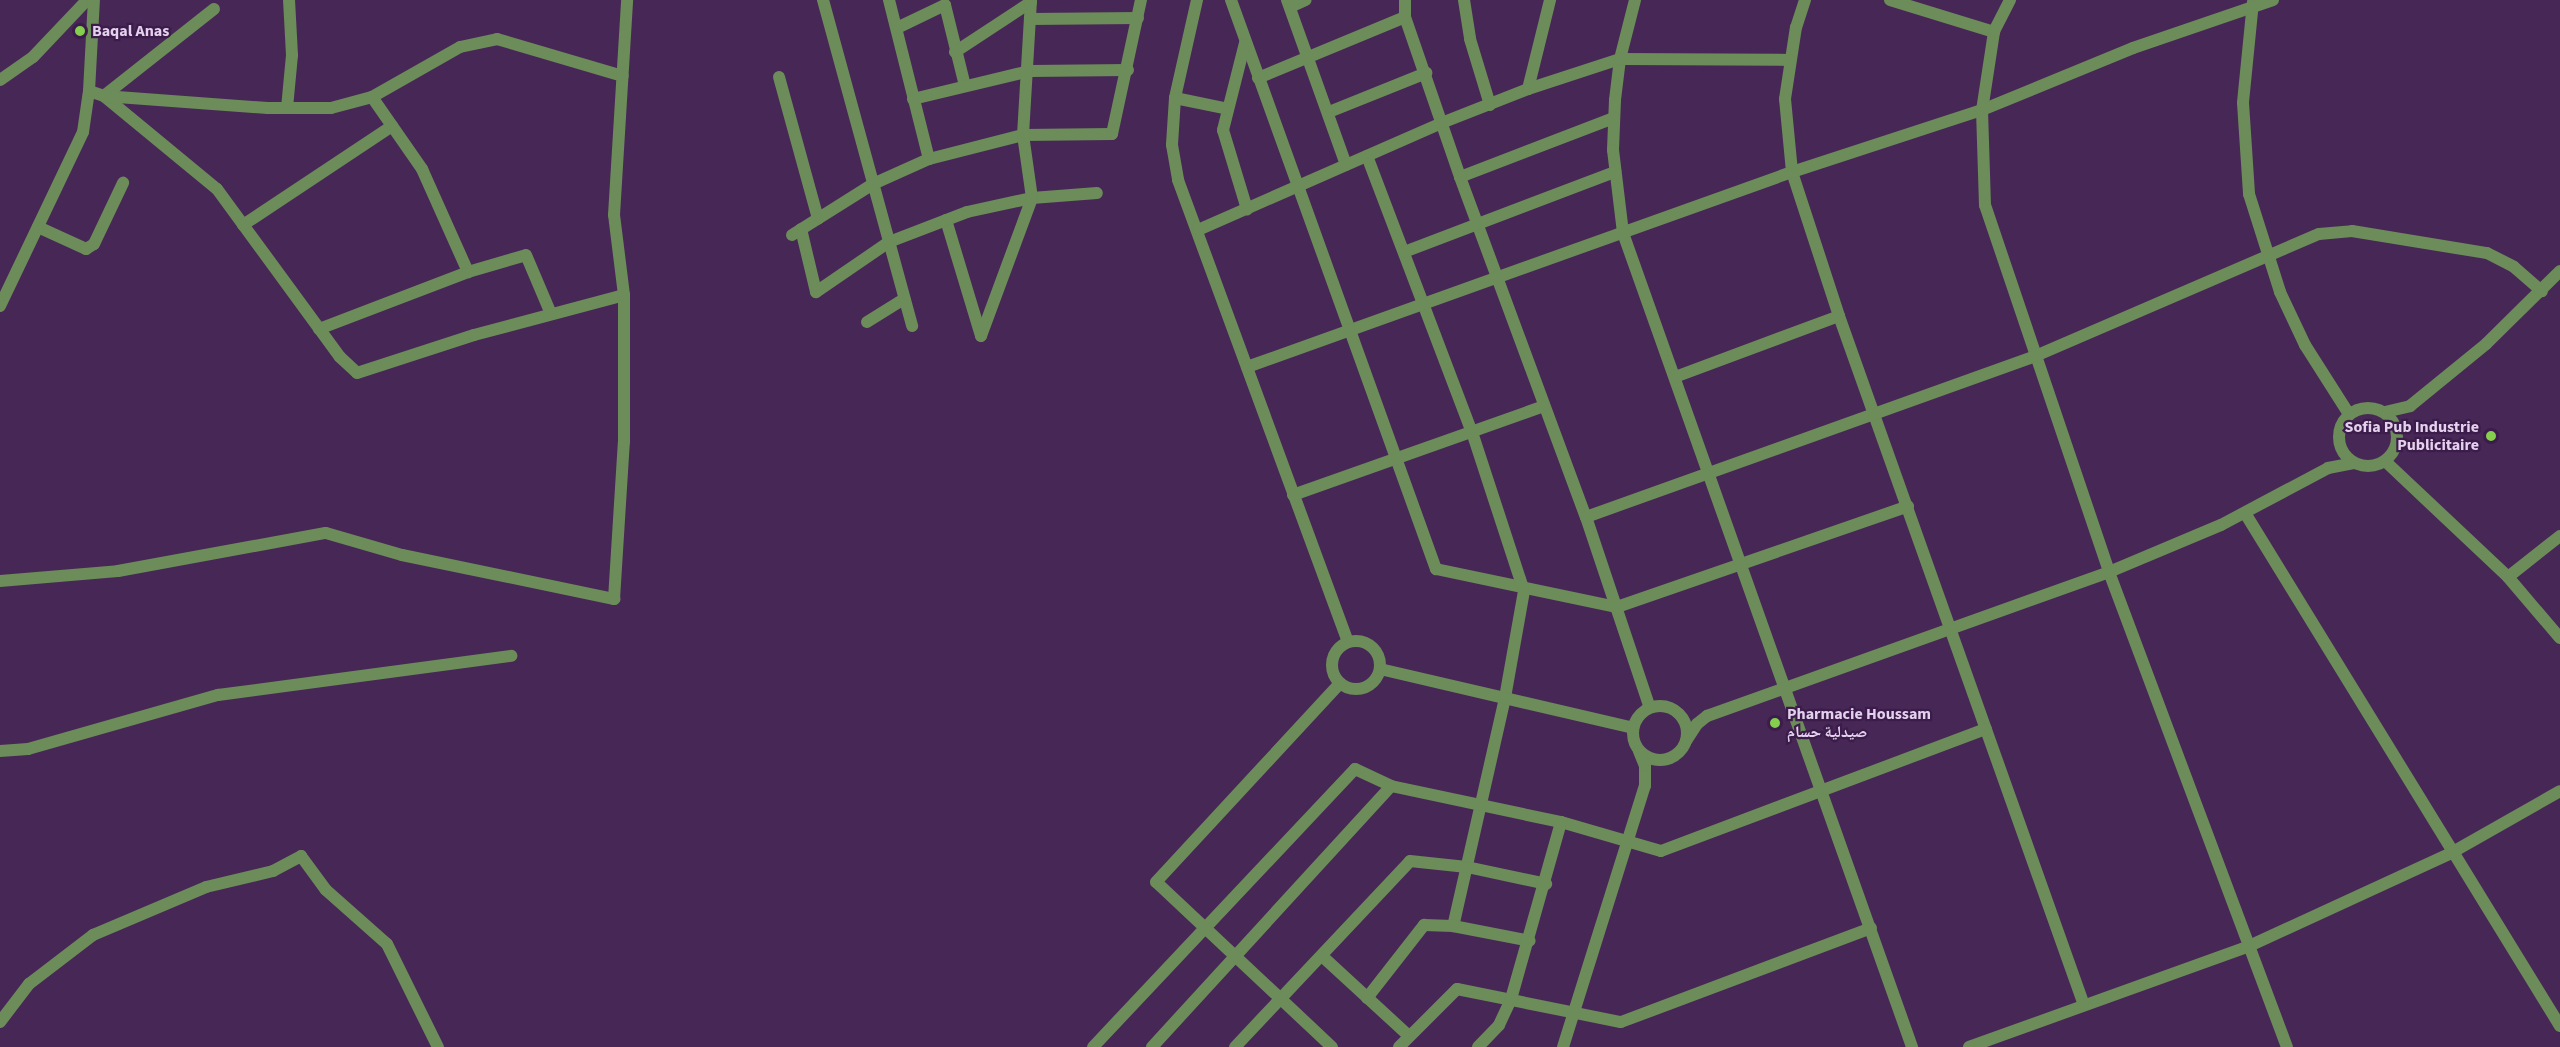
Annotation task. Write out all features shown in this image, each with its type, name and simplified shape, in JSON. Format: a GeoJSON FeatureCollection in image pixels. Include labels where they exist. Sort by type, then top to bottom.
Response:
{"type":"FeatureCollection","features":[{"type":"Feature","properties":{"kind":"street"},"geometry":{"type":"LineString","coordinates":[[0,80],[33,57],[87,0]]}},
{"type":"Feature","properties":{"kind":"street"},"geometry":{"type":"LineString","coordinates":[[0,306],[75,152],[89,91],[94,0]]}},
{"type":"Feature","properties":{"kind":"street"},"geometry":{"type":"LineString","coordinates":[[286,108],[292,55],[289,0]]}},
{"type":"Feature","properties":{"kind":"street"},"geometry":{"type":"LineString","coordinates":[[0,581],[118,571],[326,533],[402,555],[614,599],[624,442],[624,295],[614,215],[627,0]]}},
{"type":"Feature","properties":{"kind":"street"},"geometry":{"type":"LineString","coordinates":[[823,0],[912,326]]}},
{"type":"Feature","properties":{"kind":"street"},"geometry":{"type":"LineString","coordinates":[[890,0],[899,27],[913,99],[929,159]]}},
{"type":"Feature","properties":{"kind":"street"},"geometry":{"type":"LineString","coordinates":[[1097,193],[1032,198],[946,220],[889,242],[816,292],[797,232],[873,184],[929,159],[1023,135],[1112,134],[1128,70],[1141,0]]}},
{"type":"Feature","properties":{"kind":"street"},"geometry":{"type":"LineString","coordinates":[[1197,0],[1175,98],[1172,145],[1176,169],[1348,642]]}},
{"type":"Feature","properties":{"kind":"street"},"geometry":{"type":"LineString","coordinates":[[1231,0],[1352,327],[1436,569],[1524,591],[1617,607],[1740,562],[1908,506]]}},
{"type":"Feature","properties":{"kind":"street"},"geometry":{"type":"LineString","coordinates":[[1306,0],[1288,4],[1329,112],[1346,165]]}},
{"type":"Feature","properties":{"kind":"street"},"geometry":{"type":"LineString","coordinates":[[1405,0],[1405,17],[1444,122],[1460,177],[1586,517],[1650,708]]}},
{"type":"Feature","properties":{"kind":"street"},"geometry":{"type":"LineString","coordinates":[[1464,0],[1470,39],[1490,105]]}},
{"type":"Feature","properties":{"kind":"street"},"geometry":{"type":"LineString","coordinates":[[1528,88],[1550,0]]}},
{"type":"Feature","properties":{"kind":"street"},"geometry":{"type":"LineString","coordinates":[[1635,0],[1620,59],[1614,118],[1615,172],[1623,233],[1912,1047]]}},
{"type":"Feature","properties":{"kind":"street"},"geometry":{"type":"LineString","coordinates":[[1805,0],[1790,60],[1785,99],[1792,172],[1839,316],[1876,413],[2084,1005]]}},
{"type":"Feature","properties":{"kind":"street"},"geometry":{"type":"LineString","coordinates":[[1890,0],[1994,32]]}},
{"type":"Feature","properties":{"kind":"street"},"geometry":{"type":"LineString","coordinates":[[2010,0],[1994,32],[1982,110],[1985,205],[2033,357],[2109,572],[2247,947],[2287,1047]]}},
{"type":"Feature","properties":{"kind":"street"},"geometry":{"type":"LineString","coordinates":[[1247,367],[1352,327],[1499,278],[1792,172],[1982,110],[2133,48],[2253,4],[2273,0]]}},
{"type":"Feature","properties":{"kind":"street"},"geometry":{"type":"LineString","coordinates":[[955,52],[1031,1]]}},
{"type":"Feature","properties":{"kind":"street"},"geometry":{"type":"LineString","coordinates":[[946,220],[981,336],[1032,198],[1023,135],[1031,1]]}},
{"type":"Feature","properties":{"kind":"street"},"geometry":{"type":"LineString","coordinates":[[2253,4],[2243,103],[2243,139],[2249,194],[2265,255],[2305,345],[2349,414]]}},
{"type":"Feature","properties":{"kind":"street"},"geometry":{"type":"LineString","coordinates":[[899,27],[945,5],[964,86]]}},
{"type":"Feature","properties":{"kind":"street"},"geometry":{"type":"LineString","coordinates":[[104,96],[214,9]]}},
{"type":"Feature","properties":{"kind":"street"},"geometry":{"type":"LineString","coordinates":[[1258,78],[1405,17]]}},
{"type":"Feature","properties":{"kind":"street"},"geometry":{"type":"LineString","coordinates":[[1030,19],[1138,18]]}},
{"type":"Feature","properties":{"kind":"street"},"geometry":{"type":"LineString","coordinates":[[89,91],[104,96],[286,108],[331,108],[372,97],[460,47],[497,39],[623,76]]}},
{"type":"Feature","properties":{"kind":"street"},"geometry":{"type":"LineString","coordinates":[[1245,42],[1223,130],[1247,209]]}},
{"type":"Feature","properties":{"kind":"street"},"geometry":{"type":"LineString","coordinates":[[1198,230],[1298,184],[1444,122],[1528,88],[1620,59],[1790,60]]}},
{"type":"Feature","properties":{"kind":"street"},"geometry":{"type":"LineString","coordinates":[[913,99],[1027,72],[1128,70]]}},
{"type":"Feature","properties":{"kind":"street"},"geometry":{"type":"LineString","coordinates":[[1329,112],[1426,73]]}},
{"type":"Feature","properties":{"kind":"street"},"geometry":{"type":"LineString","coordinates":[[779,77],[818,219]]}},
{"type":"Feature","properties":{"kind":"street"},"geometry":{"type":"LineString","coordinates":[[104,96],[202,175],[243,225],[319,329],[357,373],[551,314],[624,295]]}},
{"type":"Feature","properties":{"kind":"street"},"geometry":{"type":"LineString","coordinates":[[372,97],[422,169],[468,272]]}},
{"type":"Feature","properties":{"kind":"street"},"geometry":{"type":"LineString","coordinates":[[1175,98],[1228,109]]}},
{"type":"Feature","properties":{"kind":"street"},"geometry":{"type":"LineString","coordinates":[[1460,177],[1614,118]]}},
{"type":"Feature","properties":{"kind":"street"},"geometry":{"type":"LineString","coordinates":[[243,225],[393,126]]}},
{"type":"Feature","properties":{"kind":"street"},"geometry":{"type":"LineString","coordinates":[[1367,156],[1425,303],[1472,432],[1524,591],[1505,698],[1478,804],[1467,867],[1453,926]]}},
{"type":"Feature","properties":{"kind":"street"},"geometry":{"type":"LineString","coordinates":[[1404,252],[1615,172]]}},
{"type":"Feature","properties":{"kind":"street"},"geometry":{"type":"LineString","coordinates":[[38,227],[86,249],[94,244],[123,183]]}},
{"type":"Feature","properties":{"kind":"street"},"geometry":{"type":"LineString","coordinates":[[1586,517],[2033,357],[2265,255],[2319,234],[2352,231],[2487,253],[2514,267],[2542,291]]}},
{"type":"Feature","properties":{"kind":"street"},"geometry":{"type":"LineString","coordinates":[[319,329],[468,272],[526,255],[551,314]]}},
{"type":"Feature","properties":{"kind":"street"},"geometry":{"type":"LineString","coordinates":[[1644,786],[1667,760],[1679,753],[1696,724],[1707,716],[2109,572],[2245,513],[2320,472],[2354,463],[2370,466],[2385,460],[2395,448],[2397,432],[2410,406],[2542,291],[2560,271]]}},
{"type":"Feature","properties":{"kind":"street"},"geometry":{"type":"LineString","coordinates":[[867,322],[904,299]]}},
{"type":"Feature","properties":{"kind":"street"},"geometry":{"type":"LineString","coordinates":[[1675,377],[1839,316]]}},
{"type":"Feature","properties":{"kind":"street"},"geometry":{"type":"LineString","coordinates":[[1293,495],[1544,406]]}},
{"type":"Feature","properties":{"kind":"street"},"geometry":{"type":"LineString","coordinates":[[2320,472],[2332,459],[2339,442],[2340,427],[2349,414],[2367,407],[2385,412],[2410,406]]}},
{"type":"Feature","properties":{"kind":"street"},"geometry":{"type":"LineString","coordinates":[[2385,412],[2397,432]]}},
{"type":"Feature","properties":{"kind":"street"},"geometry":{"type":"LineString","coordinates":[[2339,442],[2344,454],[2354,463]]}},
{"type":"Feature","properties":{"kind":"street"},"geometry":{"type":"LineString","coordinates":[[2385,460],[2508,577],[2560,638]]}},
{"type":"Feature","properties":{"kind":"street"},"geometry":{"type":"LineString","coordinates":[[2245,513],[2451,853],[2560,1026]]}},
{"type":"Feature","properties":{"kind":"street"},"geometry":{"type":"LineString","coordinates":[[2508,577],[2560,536]]}},
{"type":"Feature","properties":{"kind":"street"},"geometry":{"type":"LineString","coordinates":[[1348,642],[1372,647],[1380,669]]}},
{"type":"Feature","properties":{"kind":"street"},"geometry":{"type":"LineString","coordinates":[[1348,642],[1333,660],[1340,682],[1353,689],[1368,686],[1380,669]]}},
{"type":"Feature","properties":{"kind":"street"},"geometry":{"type":"LineString","coordinates":[[0,751],[28,749],[218,695],[511,656]]}},
{"type":"Feature","properties":{"kind":"street"},"geometry":{"type":"LineString","coordinates":[[1380,669],[1633,728]]}},
{"type":"Feature","properties":{"kind":"street"},"geometry":{"type":"LineString","coordinates":[[1332,1047],[1156,882],[1340,682]]}},
{"type":"Feature","properties":{"kind":"street"},"geometry":{"type":"LineString","coordinates":[[1563,1047],[1644,786],[1646,766],[1639,752],[1633,728],[1642,712],[1650,708],[1707,716]]}},
{"type":"Feature","properties":{"kind":"street"},"geometry":{"type":"LineString","coordinates":[[1675,710],[1686,724],[1686,741]]}},
{"type":"Feature","properties":{"kind":"street"},"geometry":{"type":"LineString","coordinates":[[1093,1047],[1354,770],[1391,786],[1561,822],[1660,851],[1823,792],[1986,729]]}},
{"type":"Feature","properties":{"kind":"street"},"geometry":{"type":"LineString","coordinates":[[1639,752],[1652,760],[1667,760]]}},
{"type":"Feature","properties":{"kind":"street"},"geometry":{"type":"LineString","coordinates":[[1152,1047],[1391,786]]}},
{"type":"Feature","properties":{"kind":"street"},"geometry":{"type":"LineString","coordinates":[[1969,1047],[2247,947],[2451,853],[2560,791]]}},
{"type":"Feature","properties":{"kind":"street"},"geometry":{"type":"LineString","coordinates":[[1478,1047],[1499,1024],[1511,999],[1530,942],[1561,822]]}},
{"type":"Feature","properties":{"kind":"street"},"geometry":{"type":"LineString","coordinates":[[0,1022],[28,984],[93,935],[206,887],[273,871],[301,856],[326,890],[387,944],[438,1047]]}},
{"type":"Feature","properties":{"kind":"street"},"geometry":{"type":"LineString","coordinates":[[1238,1046],[1281,997],[1410,861],[1467,867],[1546,885]]}},
{"type":"Feature","properties":{"kind":"street"},"geometry":{"type":"LineString","coordinates":[[1367,998],[1424,925],[1453,926],[1530,942]]}},
{"type":"Feature","properties":{"kind":"street"},"geometry":{"type":"LineString","coordinates":[[1398,1047],[1457,989],[1621,1022],[1871,928]]}},
{"type":"Feature","properties":{"kind":"street"},"geometry":{"type":"LineString","coordinates":[[1322,956],[1409,1036]]}},
{"type":"Feature","properties":{"kind":"place","name":"Baqal Anas"},"geometry":{"type":"Point","coordinates":[80,31]}},
{"type":"Feature","properties":{"kind":"place","name":"Sofia Pub Industrie Publicitaire"},"geometry":{"type":"Point","coordinates":[2491,436]}},
{"type":"Feature","properties":{"kind":"place","name":"Pharmacie Houssam صيدلية حسام"},"geometry":{"type":"Point","coordinates":[1775,723]}}]}
